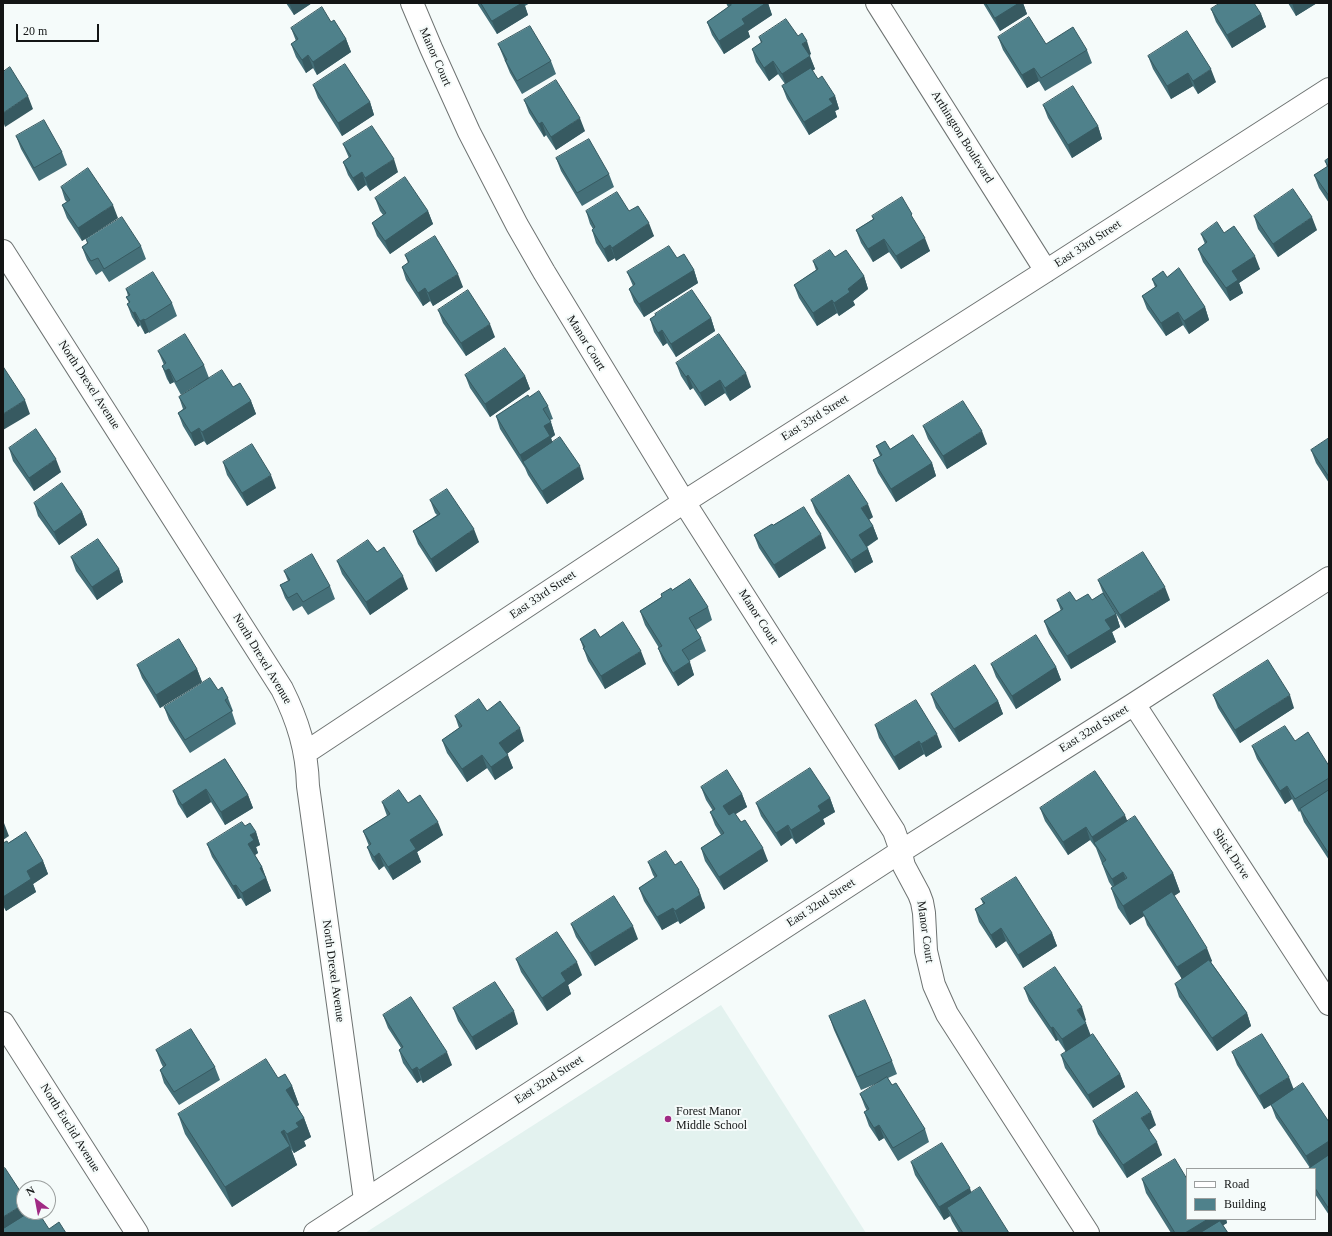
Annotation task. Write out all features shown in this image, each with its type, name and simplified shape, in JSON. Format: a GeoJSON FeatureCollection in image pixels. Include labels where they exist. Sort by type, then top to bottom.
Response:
{"type":"FeatureCollection","features":[{"type":"Feature","properties":{"kind":"street","name":"Manor Court"},"geometry":{"type":"LineString","coordinates":[[412,3],[452,96],[517,225],[567,312],[684,502],[890,824],[899,845],[905,870],[922,902],[924,913],[924,939],[927,957],[934,985],[947,1014],[1088,1233]]}},
{"type":"Feature","properties":{"kind":"street","name":"Arthington Boulevard"},"geometry":{"type":"LineString","coordinates":[[877,3],[1046,271]]}},
{"type":"Feature","properties":{"kind":"street","name":"East 33rd Street"},"geometry":{"type":"LineString","coordinates":[[305,753],[684,502],[1329,89]]}},
{"type":"Feature","properties":{"kind":"street","name":"North Drexel Avenue"},"geometry":{"type":"LineString","coordinates":[[3,251],[282,689],[298,724],[305,753],[308,786],[365,1200]]}},
{"type":"Feature","properties":{"kind":"street","name":"East 32nd Street"},"geometry":{"type":"LineString","coordinates":[[315,1233],[900,852],[1134,704],[1329,578]]}},
{"type":"Feature","properties":{"kind":"street","name":"Shick Drive"},"geometry":{"type":"LineString","coordinates":[[1134,704],[1329,1004]]}},
{"type":"Feature","properties":{"kind":"street","name":"North Euclid Avenue"},"geometry":{"type":"LineString","coordinates":[[3,1023],[137,1233]]}},
{"type":"Feature","properties":{"kind":"shaded area","name":"Forest Manor Middle School"},"geometry":{"type":"Polygon","coordinates":[[[721,1005],[866,1233],[365,1233],[721,1005]]]}},
{"type":"Feature","properties":{"kind":"building"},"geometry":{"type":"Polygon","coordinates":[[[481,3],[522,3],[492,21],[481,3]]]}},
{"type":"Feature","properties":{"kind":"building"},"geometry":{"type":"Polygon","coordinates":[[[729,3],[766,3],[742,19],[745,24],[719,41],[707,22],[731,5],[729,3]]]}},
{"type":"Feature","properties":{"kind":"building"},"geometry":{"type":"Polygon","coordinates":[[[986,3],[1019,3],[995,18],[986,3]]]}},
{"type":"Feature","properties":{"kind":"building"},"geometry":{"type":"Polygon","coordinates":[[[1220,3],[1254,3],[1261,14],[1227,35],[1211,9],[1220,3]]]}},
{"type":"Feature","properties":{"kind":"building"},"geometry":{"type":"Polygon","coordinates":[[[322,7],[331,22],[334,20],[346,39],[313,62],[308,55],[302,60],[291,44],[298,39],[291,28],[322,7]]]}},
{"type":"Feature","properties":{"kind":"building"},"geometry":{"type":"Polygon","coordinates":[[[1029,17],[1046,44],[1073,27],[1087,50],[1041,78],[1034,68],[1022,75],[998,37],[1029,17]]]}},
{"type":"Feature","properties":{"kind":"building"},"geometry":{"type":"Polygon","coordinates":[[[786,19],[798,36],[802,33],[807,41],[802,44],[810,56],[782,74],[773,61],[764,68],[752,49],[762,42],[759,37],[786,19]]]}},
{"type":"Feature","properties":{"kind":"building"},"geometry":{"type":"Polygon","coordinates":[[[530,26],[551,61],[517,81],[498,44],[530,26]]]}},
{"type":"Feature","properties":{"kind":"building"},"geometry":{"type":"Polygon","coordinates":[[[1187,31],[1211,69],[1193,81],[1188,73],[1167,86],[1148,56],[1187,31]]]}},
{"type":"Feature","properties":{"kind":"building"},"geometry":{"type":"Polygon","coordinates":[[[345,64],[370,102],[338,123],[313,85],[345,64]]]}},
{"type":"Feature","properties":{"kind":"building"},"geometry":{"type":"Polygon","coordinates":[[[10,67],[28,96],[3,113],[3,72],[10,67]]]}},
{"type":"Feature","properties":{"kind":"building"},"geometry":{"type":"Polygon","coordinates":[[[811,68],[818,79],[822,76],[835,96],[829,99],[833,104],[804,122],[782,86],[811,68]]]}},
{"type":"Feature","properties":{"kind":"building"},"geometry":{"type":"Polygon","coordinates":[[[556,80],[580,118],[551,137],[542,122],[539,124],[524,100],[556,80]]]}},
{"type":"Feature","properties":{"kind":"building"},"geometry":{"type":"Polygon","coordinates":[[[1073,86],[1098,126],[1068,145],[1043,105],[1073,86]]]}},
{"type":"Feature","properties":{"kind":"building"},"geometry":{"type":"Polygon","coordinates":[[[44,120],[62,152],[34,168],[16,136],[44,120]]]}},
{"type":"Feature","properties":{"kind":"building"},"geometry":{"type":"Polygon","coordinates":[[[372,126],[394,159],[365,178],[362,172],[353,178],[343,162],[351,156],[343,144],[372,126]]]}},
{"type":"Feature","properties":{"kind":"building"},"geometry":{"type":"Polygon","coordinates":[[[589,139],[609,174],[577,193],[556,158],[589,139]]]}},
{"type":"Feature","properties":{"kind":"building"},"geometry":{"type":"Polygon","coordinates":[[[1329,158],[1329,196],[1314,175],[1328,166],[1325,161],[1329,158]]]}},
{"type":"Feature","properties":{"kind":"building"},"geometry":{"type":"Polygon","coordinates":[[[88,168],[113,205],[78,228],[62,205],[70,200],[61,187],[88,168]]]}},
{"type":"Feature","properties":{"kind":"building"},"geometry":{"type":"Polygon","coordinates":[[[405,177],[428,211],[385,241],[372,223],[386,213],[375,198],[405,177]]]}},
{"type":"Feature","properties":{"kind":"building"},"geometry":{"type":"Polygon","coordinates":[[[1293,189],[1312,217],[1273,244],[1254,216],[1293,189]]]}},
{"type":"Feature","properties":{"kind":"building"},"geometry":{"type":"Polygon","coordinates":[[[617,192],[629,211],[638,206],[649,223],[612,248],[610,245],[604,249],[592,230],[595,227],[586,211],[617,192]]]}},
{"type":"Feature","properties":{"kind":"building"},"geometry":{"type":"Polygon","coordinates":[[[902,197],[925,238],[896,256],[884,239],[868,249],[856,230],[874,219],[872,216],[902,197]]]}},
{"type":"Feature","properties":{"kind":"building"},"geometry":{"type":"Polygon","coordinates":[[[122,217],[141,246],[104,269],[98,258],[91,261],[82,247],[88,243],[86,239],[122,217]]]}},
{"type":"Feature","properties":{"kind":"building"},"geometry":{"type":"Polygon","coordinates":[[[1217,222],[1224,233],[1234,226],[1255,256],[1232,271],[1238,280],[1226,288],[1198,249],[1207,242],[1201,234],[1217,222]]]}},
{"type":"Feature","properties":{"kind":"building"},"geometry":{"type":"Polygon","coordinates":[[[435,236],[458,274],[428,293],[425,288],[418,293],[402,267],[409,262],[405,255],[435,236]]]}},
{"type":"Feature","properties":{"kind":"building"},"geometry":{"type":"Polygon","coordinates":[[[669,246],[677,258],[684,254],[694,270],[639,304],[629,289],[635,284],[627,272],[669,246]]]}},
{"type":"Feature","properties":{"kind":"building"},"geometry":{"type":"Polygon","coordinates":[[[830,250],[835,257],[846,250],[864,276],[848,289],[850,292],[834,303],[832,300],[813,313],[794,285],[818,269],[813,261],[830,250]]]}},
{"type":"Feature","properties":{"kind":"building"},"geometry":{"type":"Polygon","coordinates":[[[1179,268],[1205,307],[1184,321],[1178,312],[1161,323],[1142,296],[1157,286],[1152,279],[1163,271],[1167,277],[1179,268]]]}},
{"type":"Feature","properties":{"kind":"building"},"geometry":{"type":"Polygon","coordinates":[[[153,272],[172,303],[145,320],[140,321],[135,312],[133,313],[127,304],[130,302],[126,297],[130,295],[126,289],[153,272]]]}},
{"type":"Feature","properties":{"kind":"building"},"geometry":{"type":"Polygon","coordinates":[[[468,290],[490,324],[461,343],[438,310],[468,290]]]}},
{"type":"Feature","properties":{"kind":"building"},"geometry":{"type":"Polygon","coordinates":[[[692,290],[711,318],[671,344],[662,330],[658,333],[650,319],[656,315],[655,314],[692,290]]]}},
{"type":"Feature","properties":{"kind":"building"},"geometry":{"type":"Polygon","coordinates":[[[185,334],[204,365],[176,382],[169,369],[165,371],[162,366],[166,363],[158,351],[185,334]]]}},
{"type":"Feature","properties":{"kind":"building"},"geometry":{"type":"Polygon","coordinates":[[[719,334],[746,373],[725,388],[720,380],[700,393],[688,375],[686,377],[676,363],[719,334]]]}},
{"type":"Feature","properties":{"kind":"building"},"geometry":{"type":"Polygon","coordinates":[[[505,348],[525,376],[485,404],[465,375],[505,348]]]}},
{"type":"Feature","properties":{"kind":"building"},"geometry":{"type":"Polygon","coordinates":[[[4,368],[25,400],[3,414],[3,369],[4,368]]]}},
{"type":"Feature","properties":{"kind":"building"},"geometry":{"type":"Polygon","coordinates":[[[222,370],[233,387],[240,383],[251,401],[202,432],[199,428],[191,433],[178,413],[186,408],[179,397],[222,370]]]}},
{"type":"Feature","properties":{"kind":"building"},"geometry":{"type":"Polygon","coordinates":[[[539,391],[548,406],[543,409],[551,422],[544,426],[550,436],[520,455],[496,416],[528,395],[529,397],[539,391]]]}},
{"type":"Feature","properties":{"kind":"building"},"geometry":{"type":"Polygon","coordinates":[[[963,401],[982,431],[943,456],[923,426],[963,401]]]}},
{"type":"Feature","properties":{"kind":"building"},"geometry":{"type":"Polygon","coordinates":[[[36,429],[56,459],[29,478],[9,448],[36,429]]]}},
{"type":"Feature","properties":{"kind":"building"},"geometry":{"type":"Polygon","coordinates":[[[913,435],[932,463],[891,489],[873,460],[882,455],[876,446],[885,441],[890,449],[913,435]]]}},
{"type":"Feature","properties":{"kind":"building"},"geometry":{"type":"Polygon","coordinates":[[[560,437],[580,466],[542,491],[523,462],[560,437]]]}},
{"type":"Feature","properties":{"kind":"building"},"geometry":{"type":"Polygon","coordinates":[[[1329,438],[1329,477],[1311,450],[1329,438]]]}},
{"type":"Feature","properties":{"kind":"building"},"geometry":{"type":"Polygon","coordinates":[[[252,444],[271,475],[242,493],[223,462],[252,444]]]}},
{"type":"Feature","properties":{"kind":"building"},"geometry":{"type":"Polygon","coordinates":[[[849,475],[868,504],[861,508],[873,526],[859,535],[868,549],[851,560],[811,500],[849,475]]]}},
{"type":"Feature","properties":{"kind":"building"},"geometry":{"type":"Polygon","coordinates":[[[62,483],[82,512],[54,532],[34,503],[62,483]]]}},
{"type":"Feature","properties":{"kind":"building"},"geometry":{"type":"Polygon","coordinates":[[[447,489],[474,529],[431,559],[413,531],[440,514],[430,500],[447,489]]]}},
{"type":"Feature","properties":{"kind":"building"},"geometry":{"type":"Polygon","coordinates":[[[804,507],[821,534],[774,565],[754,535],[804,507]]]}},
{"type":"Feature","properties":{"kind":"building"},"geometry":{"type":"Polygon","coordinates":[[[98,539],[119,569],[92,587],[71,557],[98,539]]]}},
{"type":"Feature","properties":{"kind":"building"},"geometry":{"type":"Polygon","coordinates":[[[368,540],[377,552],[384,547],[403,576],[366,602],[337,561],[368,540]]]}},
{"type":"Feature","properties":{"kind":"building"},"geometry":{"type":"Polygon","coordinates":[[[1143,552],[1165,587],[1120,615],[1098,580],[1143,552]]]}},
{"type":"Feature","properties":{"kind":"building"},"geometry":{"type":"Polygon","coordinates":[[[312,554],[330,586],[303,602],[297,593],[288,598],[280,585],[290,580],[284,571],[312,554]]]}},
{"type":"Feature","properties":{"kind":"building"},"geometry":{"type":"Polygon","coordinates":[[[690,579],[708,607],[689,618],[701,638],[682,650],[690,662],[673,673],[658,648],[662,646],[640,611],[662,597],[661,594],[671,588],[672,590],[690,579]]]}},
{"type":"Feature","properties":{"kind":"building"},"geometry":{"type":"Polygon","coordinates":[[[1070,592],[1076,601],[1088,594],[1092,600],[1103,593],[1116,614],[1105,620],[1111,629],[1067,656],[1044,621],[1063,609],[1057,600],[1070,592]]]}},
{"type":"Feature","properties":{"kind":"building"},"geometry":{"type":"Polygon","coordinates":[[[623,622],[641,651],[601,676],[583,648],[585,647],[580,639],[595,629],[600,637],[623,622]]]}},
{"type":"Feature","properties":{"kind":"building"},"geometry":{"type":"Polygon","coordinates":[[[1036,635],[1056,667],[1012,696],[991,664],[1036,635]]]}},
{"type":"Feature","properties":{"kind":"building"},"geometry":{"type":"Polygon","coordinates":[[[179,639],[197,669],[156,695],[137,665],[179,639]]]}},
{"type":"Feature","properties":{"kind":"building"},"geometry":{"type":"Polygon","coordinates":[[[1268,660],[1290,695],[1235,730],[1213,695],[1268,660]]]}},
{"type":"Feature","properties":{"kind":"building"},"geometry":{"type":"Polygon","coordinates":[[[975,665],[998,701],[954,729],[931,694],[975,665]]]}},
{"type":"Feature","properties":{"kind":"building"},"geometry":{"type":"Polygon","coordinates":[[[210,678],[218,690],[222,687],[228,698],[225,700],[232,711],[185,740],[164,707],[210,678]]]}},
{"type":"Feature","properties":{"kind":"building"},"geometry":{"type":"Polygon","coordinates":[[[479,699],[487,711],[500,701],[520,728],[499,743],[508,755],[491,767],[482,755],[462,769],[442,740],[462,726],[455,716],[479,699]]]}},
{"type":"Feature","properties":{"kind":"building"},"geometry":{"type":"Polygon","coordinates":[[[916,700],[937,734],[921,744],[919,741],[894,757],[875,725],[916,700]]]}},
{"type":"Feature","properties":{"kind":"building"},"geometry":{"type":"Polygon","coordinates":[[[1285,726],[1295,741],[1308,732],[1329,766],[1329,778],[1295,799],[1287,786],[1280,791],[1252,746],[1285,726]]]}},
{"type":"Feature","properties":{"kind":"building"},"geometry":{"type":"Polygon","coordinates":[[[225,759],[248,795],[221,812],[206,789],[182,805],[173,791],[225,759]]]}},
{"type":"Feature","properties":{"kind":"building"},"geometry":{"type":"Polygon","coordinates":[[[810,768],[830,798],[818,806],[821,811],[791,830],[788,825],[776,833],[756,803],[810,768]]]}},
{"type":"Feature","properties":{"kind":"building"},"geometry":{"type":"Polygon","coordinates":[[[727,770],[742,794],[723,806],[729,815],[734,812],[741,822],[745,820],[763,848],[719,877],[701,848],[724,833],[710,812],[715,809],[701,787],[727,770]]]}},
{"type":"Feature","properties":{"kind":"building"},"geometry":{"type":"Polygon","coordinates":[[[1095,771],[1125,815],[1092,837],[1086,827],[1063,842],[1040,808],[1095,771]]]}},
{"type":"Feature","properties":{"kind":"building"},"geometry":{"type":"Polygon","coordinates":[[[399,790],[408,803],[420,795],[438,822],[410,840],[416,849],[388,867],[379,853],[374,857],[367,847],[371,844],[363,831],[390,814],[382,802],[399,790]]]}},
{"type":"Feature","properties":{"kind":"building"},"geometry":{"type":"Polygon","coordinates":[[[1329,790],[1329,854],[1300,809],[1329,790]]]}},
{"type":"Feature","properties":{"kind":"building"},"geometry":{"type":"Polygon","coordinates":[[[1135,816],[1173,873],[1123,906],[1111,888],[1127,878],[1123,872],[1112,879],[1102,863],[1106,860],[1094,843],[1135,816]]]}},
{"type":"Feature","properties":{"kind":"building"},"geometry":{"type":"Polygon","coordinates":[[[242,822],[245,826],[250,823],[256,832],[250,835],[254,840],[248,844],[262,867],[260,868],[266,878],[242,893],[236,885],[233,886],[207,844],[242,822]]]}},
{"type":"Feature","properties":{"kind":"building"},"geometry":{"type":"Polygon","coordinates":[[[26,832],[43,861],[27,871],[31,879],[3,897],[3,843],[7,841],[8,843],[26,832]]]}},
{"type":"Feature","properties":{"kind":"building"},"geometry":{"type":"Polygon","coordinates":[[[666,851],[675,865],[681,861],[699,890],[700,895],[675,911],[673,908],[657,917],[639,888],[657,876],[648,862],[666,851]]]}},
{"type":"Feature","properties":{"kind":"building"},"geometry":{"type":"Polygon","coordinates":[[[1016,877],[1052,933],[1018,955],[1001,928],[991,935],[975,909],[985,903],[981,899],[1016,877]]]}},
{"type":"Feature","properties":{"kind":"building"},"geometry":{"type":"Polygon","coordinates":[[[1172,892],[1207,948],[1177,967],[1142,912],[1172,892]]]}},
{"type":"Feature","properties":{"kind":"building"},"geometry":{"type":"Polygon","coordinates":[[[614,896],[633,926],[590,953],[571,924],[614,896]]]}},
{"type":"Feature","properties":{"kind":"building"},"geometry":{"type":"Polygon","coordinates":[[[557,932],[577,962],[561,973],[566,981],[542,998],[516,959],[557,932]]]}},
{"type":"Feature","properties":{"kind":"building"},"geometry":{"type":"Polygon","coordinates":[[[1209,960],[1247,1013],[1212,1038],[1175,984],[1209,960]]]}},
{"type":"Feature","properties":{"kind":"building"},"geometry":{"type":"Polygon","coordinates":[[[1055,967],[1082,1007],[1077,1010],[1086,1023],[1062,1039],[1053,1027],[1051,1028],[1024,988],[1055,967]]]}},
{"type":"Feature","properties":{"kind":"building"},"geometry":{"type":"Polygon","coordinates":[[[495,982],[514,1011],[472,1037],[453,1008],[495,982]]]}},
{"type":"Feature","properties":{"kind":"building"},"geometry":{"type":"Polygon","coordinates":[[[411,997],[447,1052],[419,1070],[417,1067],[412,1070],[399,1050],[403,1047],[383,1015],[411,997]]]}},
{"type":"Feature","properties":{"kind":"building"},"geometry":{"type":"Polygon","coordinates":[[[865,1000],[892,1061],[857,1077],[829,1016],[865,1000]]]}},
{"type":"Feature","properties":{"kind":"building"},"geometry":{"type":"Polygon","coordinates":[[[191,1029],[215,1067],[174,1092],[160,1070],[166,1065],[156,1050],[191,1029]]]}},
{"type":"Feature","properties":{"kind":"building"},"geometry":{"type":"Polygon","coordinates":[[[1093,1034],[1120,1074],[1088,1095],[1061,1055],[1093,1034]]]}},
{"type":"Feature","properties":{"kind":"building"},"geometry":{"type":"Polygon","coordinates":[[[1262,1034],[1289,1077],[1259,1096],[1232,1052],[1262,1034]]]}},
{"type":"Feature","properties":{"kind":"building"},"geometry":{"type":"Polygon","coordinates":[[[266,1059],[278,1078],[285,1074],[292,1086],[286,1090],[304,1118],[296,1123],[299,1127],[287,1134],[284,1130],[281,1132],[290,1146],[225,1187],[178,1114],[266,1059]]]}},
{"type":"Feature","properties":{"kind":"building"},"geometry":{"type":"Polygon","coordinates":[[[887,1077],[892,1085],[896,1083],[925,1129],[893,1148],[879,1125],[874,1128],[864,1112],[869,1109],[860,1094],[887,1077]]]}},
{"type":"Feature","properties":{"kind":"building"},"geometry":{"type":"Polygon","coordinates":[[[1303,1083],[1329,1122],[1329,1141],[1306,1156],[1271,1105],[1303,1083]]]}},
{"type":"Feature","properties":{"kind":"building"},"geometry":{"type":"Polygon","coordinates":[[[1137,1092],[1151,1112],[1141,1118],[1157,1142],[1123,1165],[1093,1121],[1137,1092]]]}},
{"type":"Feature","properties":{"kind":"building"},"geometry":{"type":"Polygon","coordinates":[[[942,1143],[970,1188],[939,1207],[911,1162],[942,1143]]]}},
{"type":"Feature","properties":{"kind":"building"},"geometry":{"type":"Polygon","coordinates":[[[1329,1155],[1329,1209],[1316,1190],[1316,1168],[1310,1168],[1329,1155]]]}},
{"type":"Feature","properties":{"kind":"building"},"geometry":{"type":"Polygon","coordinates":[[[1175,1159],[1186,1177],[1186,1220],[1206,1220],[1185,1233],[1175,1233],[1142,1179],[1175,1159]]]}},
{"type":"Feature","properties":{"kind":"building"},"geometry":{"type":"Polygon","coordinates":[[[5,1168],[16,1185],[16,1209],[3,1217],[3,1169],[5,1168]]]}},
{"type":"Feature","properties":{"kind":"building"},"geometry":{"type":"Polygon","coordinates":[[[980,1187],[1009,1233],[963,1233],[947,1208],[980,1187]]]}},
{"type":"Feature","properties":{"kind":"building"},"geometry":{"type":"Polygon","coordinates":[[[17,1220],[43,1220],[49,1229],[59,1222],[66,1233],[3,1233],[3,1229],[17,1220]]]}},
{"type":"Feature","properties":{"kind":"building"},"geometry":{"type":"Polygon","coordinates":[[[1220,1221],[1228,1233],[1200,1233],[1220,1221]]]}},
{"type":"Feature","properties":{"kind":"place","name":"Forest Manor Middle School"},"geometry":{"type":"Point","coordinates":[668,1119]}}]}
